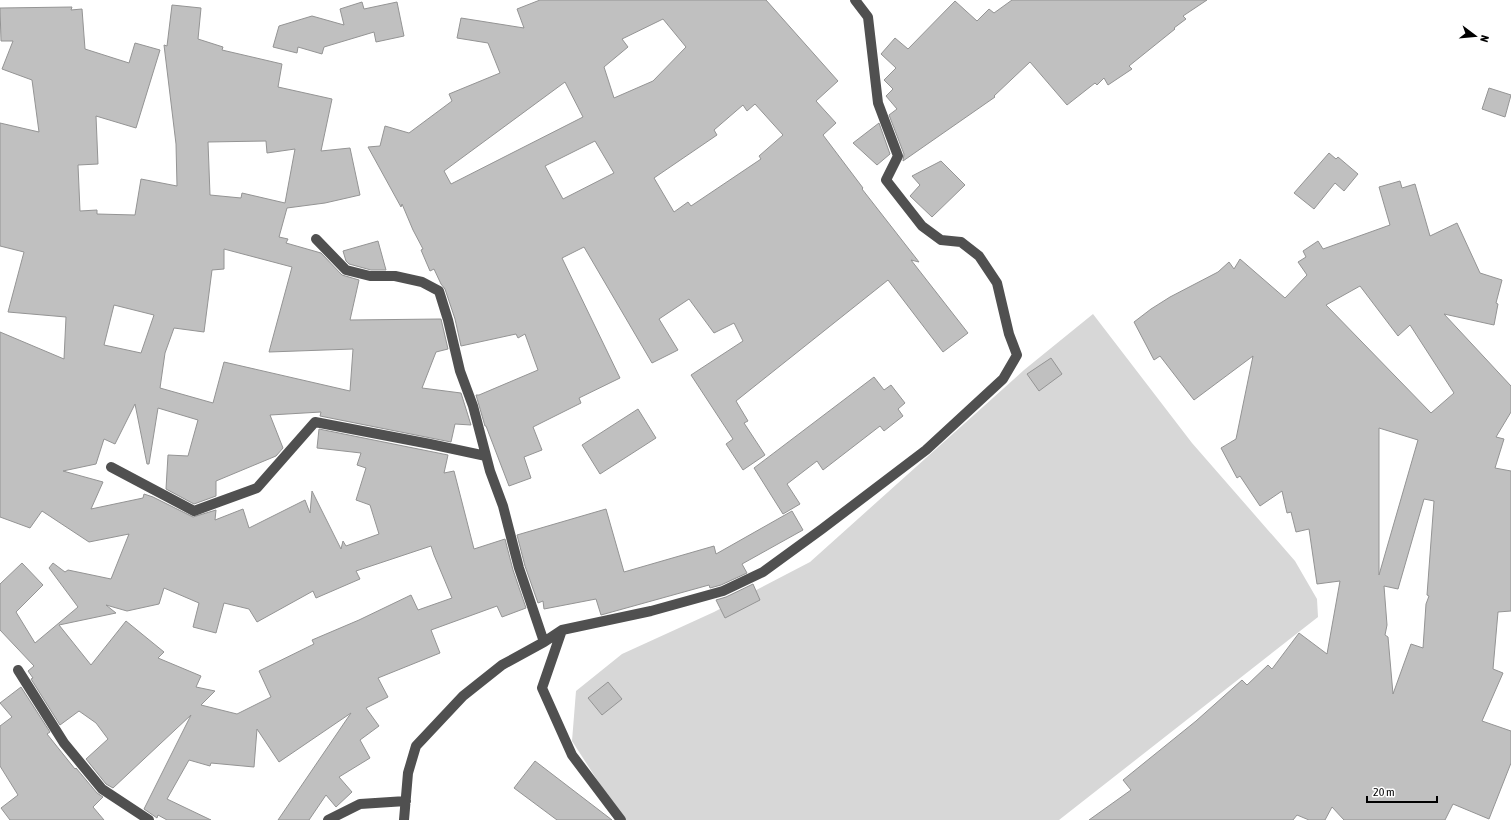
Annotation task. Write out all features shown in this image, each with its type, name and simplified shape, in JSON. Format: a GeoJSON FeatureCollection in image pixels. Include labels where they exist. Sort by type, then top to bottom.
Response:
{"type":"FeatureCollection","features":[{"type":"Feature","properties":{"kind":"street"},"geometry":{"type":"LineString","coordinates":[[404,820],[408,773],[416,746],[463,696],[502,665],[544,642],[562,630],[651,611],[723,592],[762,572],[822,529],[926,450],[1003,379],[1017,355],[1009,334],[997,283],[978,256],[961,242],[941,240],[922,226],[886,180],[898,156],[878,103],[868,17],[855,0]]}},
{"type":"Feature","properties":{"kind":"street"},"geometry":{"type":"LineString","coordinates":[[316,239],[346,270],[370,276],[395,276],[422,282],[439,291],[448,320],[460,371],[473,406],[486,456],[503,506],[519,568],[544,642]]}},
{"type":"Feature","properties":{"kind":"street"},"geometry":{"type":"LineString","coordinates":[[111,467],[194,511],[256,488],[315,422],[486,456]]}},
{"type":"Feature","properties":{"kind":"street"},"geometry":{"type":"LineString","coordinates":[[562,630],[542,688],[572,754],[621,820]]}},
{"type":"Feature","properties":{"kind":"street"},"geometry":{"type":"LineString","coordinates":[[18,670],[64,743],[102,789],[149,820]]}},
{"type":"Feature","properties":{"kind":"street"},"geometry":{"type":"LineString","coordinates":[[328,820],[360,804],[406,801]]}},
{"type":"Feature","properties":{"kind":"shaded area"},"geometry":{"type":"Polygon","coordinates":[[[1093,314],[1192,443],[1295,561],[1317,599],[1318,617],[1059,820],[623,820],[572,741],[576,691],[622,654],[714,612],[810,562],[1024,370],[1093,314]]]}},
{"type":"Feature","properties":{"kind":"building"},"geometry":{"type":"Polygon","coordinates":[[[540,0],[766,0],[838,81],[816,101],[836,123],[823,135],[863,188],[862,189],[919,262],[911,260],[968,333],[943,352],[888,280],[736,401],[748,421],[744,423],[765,455],[743,470],[726,444],[733,439],[691,375],[743,341],[734,323],[714,333],[689,299],[659,319],[678,350],[652,363],[584,247],[562,258],[620,378],[579,398],[581,403],[533,427],[542,450],[524,457],[531,478],[509,486],[485,426],[476,395],[538,370],[525,334],[518,338],[516,334],[461,346],[455,319],[445,289],[434,269],[430,271],[421,250],[423,249],[402,204],[401,207],[368,147],[380,146],[385,126],[409,133],[452,101],[449,94],[500,73],[488,43],[457,38],[461,18],[524,28],[517,9],[540,0]],[[663,19],[622,39],[628,47],[604,67],[614,98],[653,81],[686,47],[663,19]],[[565,82],[444,171],[451,184],[583,117],[565,82]],[[755,104],[747,111],[743,105],[714,130],[717,135],[654,178],[674,212],[688,202],[691,206],[761,159],[759,156],[783,135],[755,104]],[[595,141],[545,166],[563,199],[614,173],[595,141]]]}},
{"type":"Feature","properties":{"kind":"building"},"geometry":{"type":"Polygon","coordinates":[[[1012,0],[1207,0],[1183,16],[1186,19],[1129,66],[1132,69],[1108,85],[1104,78],[1097,85],[1095,83],[1067,105],[1030,62],[994,96],[995,97],[903,161],[904,154],[889,115],[897,109],[886,96],[893,89],[884,80],[896,68],[881,54],[895,38],[908,49],[955,1],[977,21],[989,9],[994,13],[1012,0]]]}},
{"type":"Feature","properties":{"kind":"building"},"geometry":{"type":"Polygon","coordinates":[[[362,2],[364,9],[397,2],[404,36],[376,42],[374,32],[324,47],[322,54],[298,47],[297,53],[273,47],[279,26],[312,16],[344,25],[340,9],[362,2]]]}},
{"type":"Feature","properties":{"kind":"building"},"geometry":{"type":"Polygon","coordinates":[[[172,5],[201,8],[198,39],[223,47],[222,50],[282,64],[278,87],[332,99],[321,151],[350,148],[360,195],[325,203],[287,208],[279,237],[288,239],[286,243],[321,253],[342,275],[359,280],[350,320],[441,319],[448,349],[436,352],[422,388],[461,393],[471,425],[455,424],[451,442],[320,416],[321,412],[270,415],[283,448],[276,456],[216,481],[216,496],[194,504],[166,489],[168,455],[188,456],[198,420],[158,408],[149,464],[147,464],[135,404],[115,444],[104,439],[96,464],[63,471],[103,482],[91,509],[143,498],[144,494],[193,517],[216,510],[215,520],[243,509],[249,528],[305,500],[310,513],[312,491],[341,549],[343,541],[346,546],[379,534],[370,505],[356,500],[366,468],[357,465],[361,453],[317,448],[319,429],[448,455],[444,473],[454,471],[474,549],[505,539],[513,570],[526,608],[502,617],[497,606],[431,630],[440,653],[378,678],[388,697],[366,708],[379,726],[360,740],[370,758],[339,777],[352,792],[336,807],[326,795],[309,820],[278,820],[351,713],[279,762],[257,729],[254,767],[211,763],[210,766],[189,760],[167,799],[211,820],[167,820],[158,815],[157,818],[144,809],[191,715],[113,788],[106,784],[86,759],[108,739],[96,723],[79,711],[60,725],[31,679],[33,678],[28,671],[34,666],[0,630],[0,584],[22,563],[43,585],[16,612],[35,643],[78,607],[49,568],[53,563],[65,572],[68,570],[111,579],[129,534],[89,542],[42,511],[30,528],[0,517],[0,332],[64,359],[66,317],[8,312],[24,252],[0,246],[0,123],[39,132],[32,80],[2,69],[13,41],[1,41],[0,8],[72,7],[71,10],[82,9],[85,49],[129,63],[135,43],[160,50],[136,128],[96,116],[98,164],[78,165],[80,211],[97,210],[97,214],[135,215],[141,179],[177,186],[176,144],[164,45],[167,46],[172,5]],[[266,141],[208,142],[210,195],[241,198],[242,193],[285,203],[295,149],[267,153],[266,141]],[[224,249],[224,269],[212,270],[204,332],[174,328],[165,353],[160,388],[213,403],[224,362],[350,391],[353,349],[269,352],[292,267],[224,249]],[[114,305],[104,345],[141,353],[154,315],[114,305]],[[431,546],[356,571],[360,579],[316,598],[313,591],[257,622],[249,609],[224,603],[216,633],[193,627],[199,603],[164,588],[159,604],[127,611],[106,605],[116,613],[59,625],[91,665],[126,621],[164,652],[158,658],[201,676],[196,687],[215,691],[201,705],[237,714],[271,697],[259,671],[314,644],[312,640],[359,620],[411,595],[418,610],[452,598],[431,546]]]}},
{"type":"Feature","properties":{"kind":"building"},"geometry":{"type":"Polygon","coordinates":[[[1489,88],[1511,95],[1505,117],[1482,109],[1489,88]]]}},
{"type":"Feature","properties":{"kind":"building"},"geometry":{"type":"Polygon","coordinates":[[[879,123],[890,154],[877,165],[853,143],[879,123]]]}},
{"type":"Feature","properties":{"kind":"building"},"geometry":{"type":"Polygon","coordinates":[[[1329,153],[1336,159],[1338,157],[1358,174],[1344,191],[1335,183],[1314,209],[1294,193],[1329,153]]]}},
{"type":"Feature","properties":{"kind":"building"},"geometry":{"type":"Polygon","coordinates":[[[941,161],[965,185],[932,217],[910,196],[920,185],[912,176],[941,161]]]}},
{"type":"Feature","properties":{"kind":"building"},"geometry":{"type":"Polygon","coordinates":[[[1400,181],[1402,188],[1415,184],[1430,236],[1457,223],[1480,273],[1502,280],[1496,303],[1498,304],[1494,325],[1444,314],[1511,386],[1511,412],[1496,437],[1504,439],[1495,468],[1511,471],[1511,611],[1498,612],[1493,669],[1503,673],[1482,721],[1511,731],[1511,763],[1489,819],[1453,804],[1445,820],[1344,820],[1332,807],[1325,820],[1309,820],[1297,815],[1293,820],[1089,820],[1131,790],[1123,780],[1196,721],[1242,680],[1247,685],[1268,665],[1272,669],[1299,633],[1327,654],[1340,581],[1317,584],[1309,529],[1296,532],[1291,512],[1287,513],[1282,491],[1260,506],[1240,476],[1237,478],[1221,448],[1236,439],[1253,356],[1194,400],[1160,356],[1154,360],[1134,322],[1170,297],[1218,272],[1229,262],[1234,269],[1240,259],[1285,298],[1307,275],[1298,262],[1306,257],[1303,251],[1318,241],[1323,249],[1390,225],[1379,187],[1400,181]],[[1360,286],[1326,305],[1431,413],[1454,393],[1410,325],[1398,336],[1360,286]],[[1379,428],[1379,575],[1418,440],[1379,428]],[[1424,499],[1398,589],[1384,586],[1387,625],[1385,635],[1388,637],[1393,694],[1411,644],[1423,648],[1426,604],[1429,596],[1427,595],[1434,501],[1424,499]]]}},
{"type":"Feature","properties":{"kind":"building"},"geometry":{"type":"Polygon","coordinates":[[[378,241],[386,270],[371,270],[349,264],[346,261],[343,251],[378,241]]]}},
{"type":"Feature","properties":{"kind":"building"},"geometry":{"type":"Polygon","coordinates":[[[1051,358],[1062,374],[1039,391],[1027,374],[1051,358]]]}},
{"type":"Feature","properties":{"kind":"building"},"geometry":{"type":"Polygon","coordinates":[[[874,377],[884,390],[891,385],[905,403],[898,409],[903,416],[884,431],[880,426],[823,470],[817,461],[787,484],[800,504],[783,514],[754,468],[874,377]]]}},
{"type":"Feature","properties":{"kind":"building"},"geometry":{"type":"Polygon","coordinates":[[[638,409],[656,438],[600,474],[582,445],[638,409]]]}},
{"type":"Feature","properties":{"kind":"building"},"geometry":{"type":"Polygon","coordinates":[[[606,509],[624,572],[714,546],[716,554],[792,511],[803,530],[742,564],[747,573],[721,585],[710,588],[709,585],[601,615],[596,599],[544,609],[543,601],[538,603],[525,566],[517,535],[606,509]]]}},
{"type":"Feature","properties":{"kind":"building"},"geometry":{"type":"Polygon","coordinates":[[[753,584],[760,600],[725,618],[716,600],[726,597],[753,584]]]}},
{"type":"Feature","properties":{"kind":"building"},"geometry":{"type":"Polygon","coordinates":[[[608,682],[622,699],[602,715],[588,698],[608,682]]]}},
{"type":"Feature","properties":{"kind":"building"},"geometry":{"type":"Polygon","coordinates":[[[21,687],[50,732],[47,734],[75,769],[76,768],[97,793],[103,797],[93,807],[104,820],[10,820],[1,808],[18,795],[0,766],[0,726],[12,717],[0,703],[21,687]]]}},
{"type":"Feature","properties":{"kind":"building"},"geometry":{"type":"Polygon","coordinates":[[[535,761],[612,820],[557,820],[514,788],[535,761]]]}}]}
